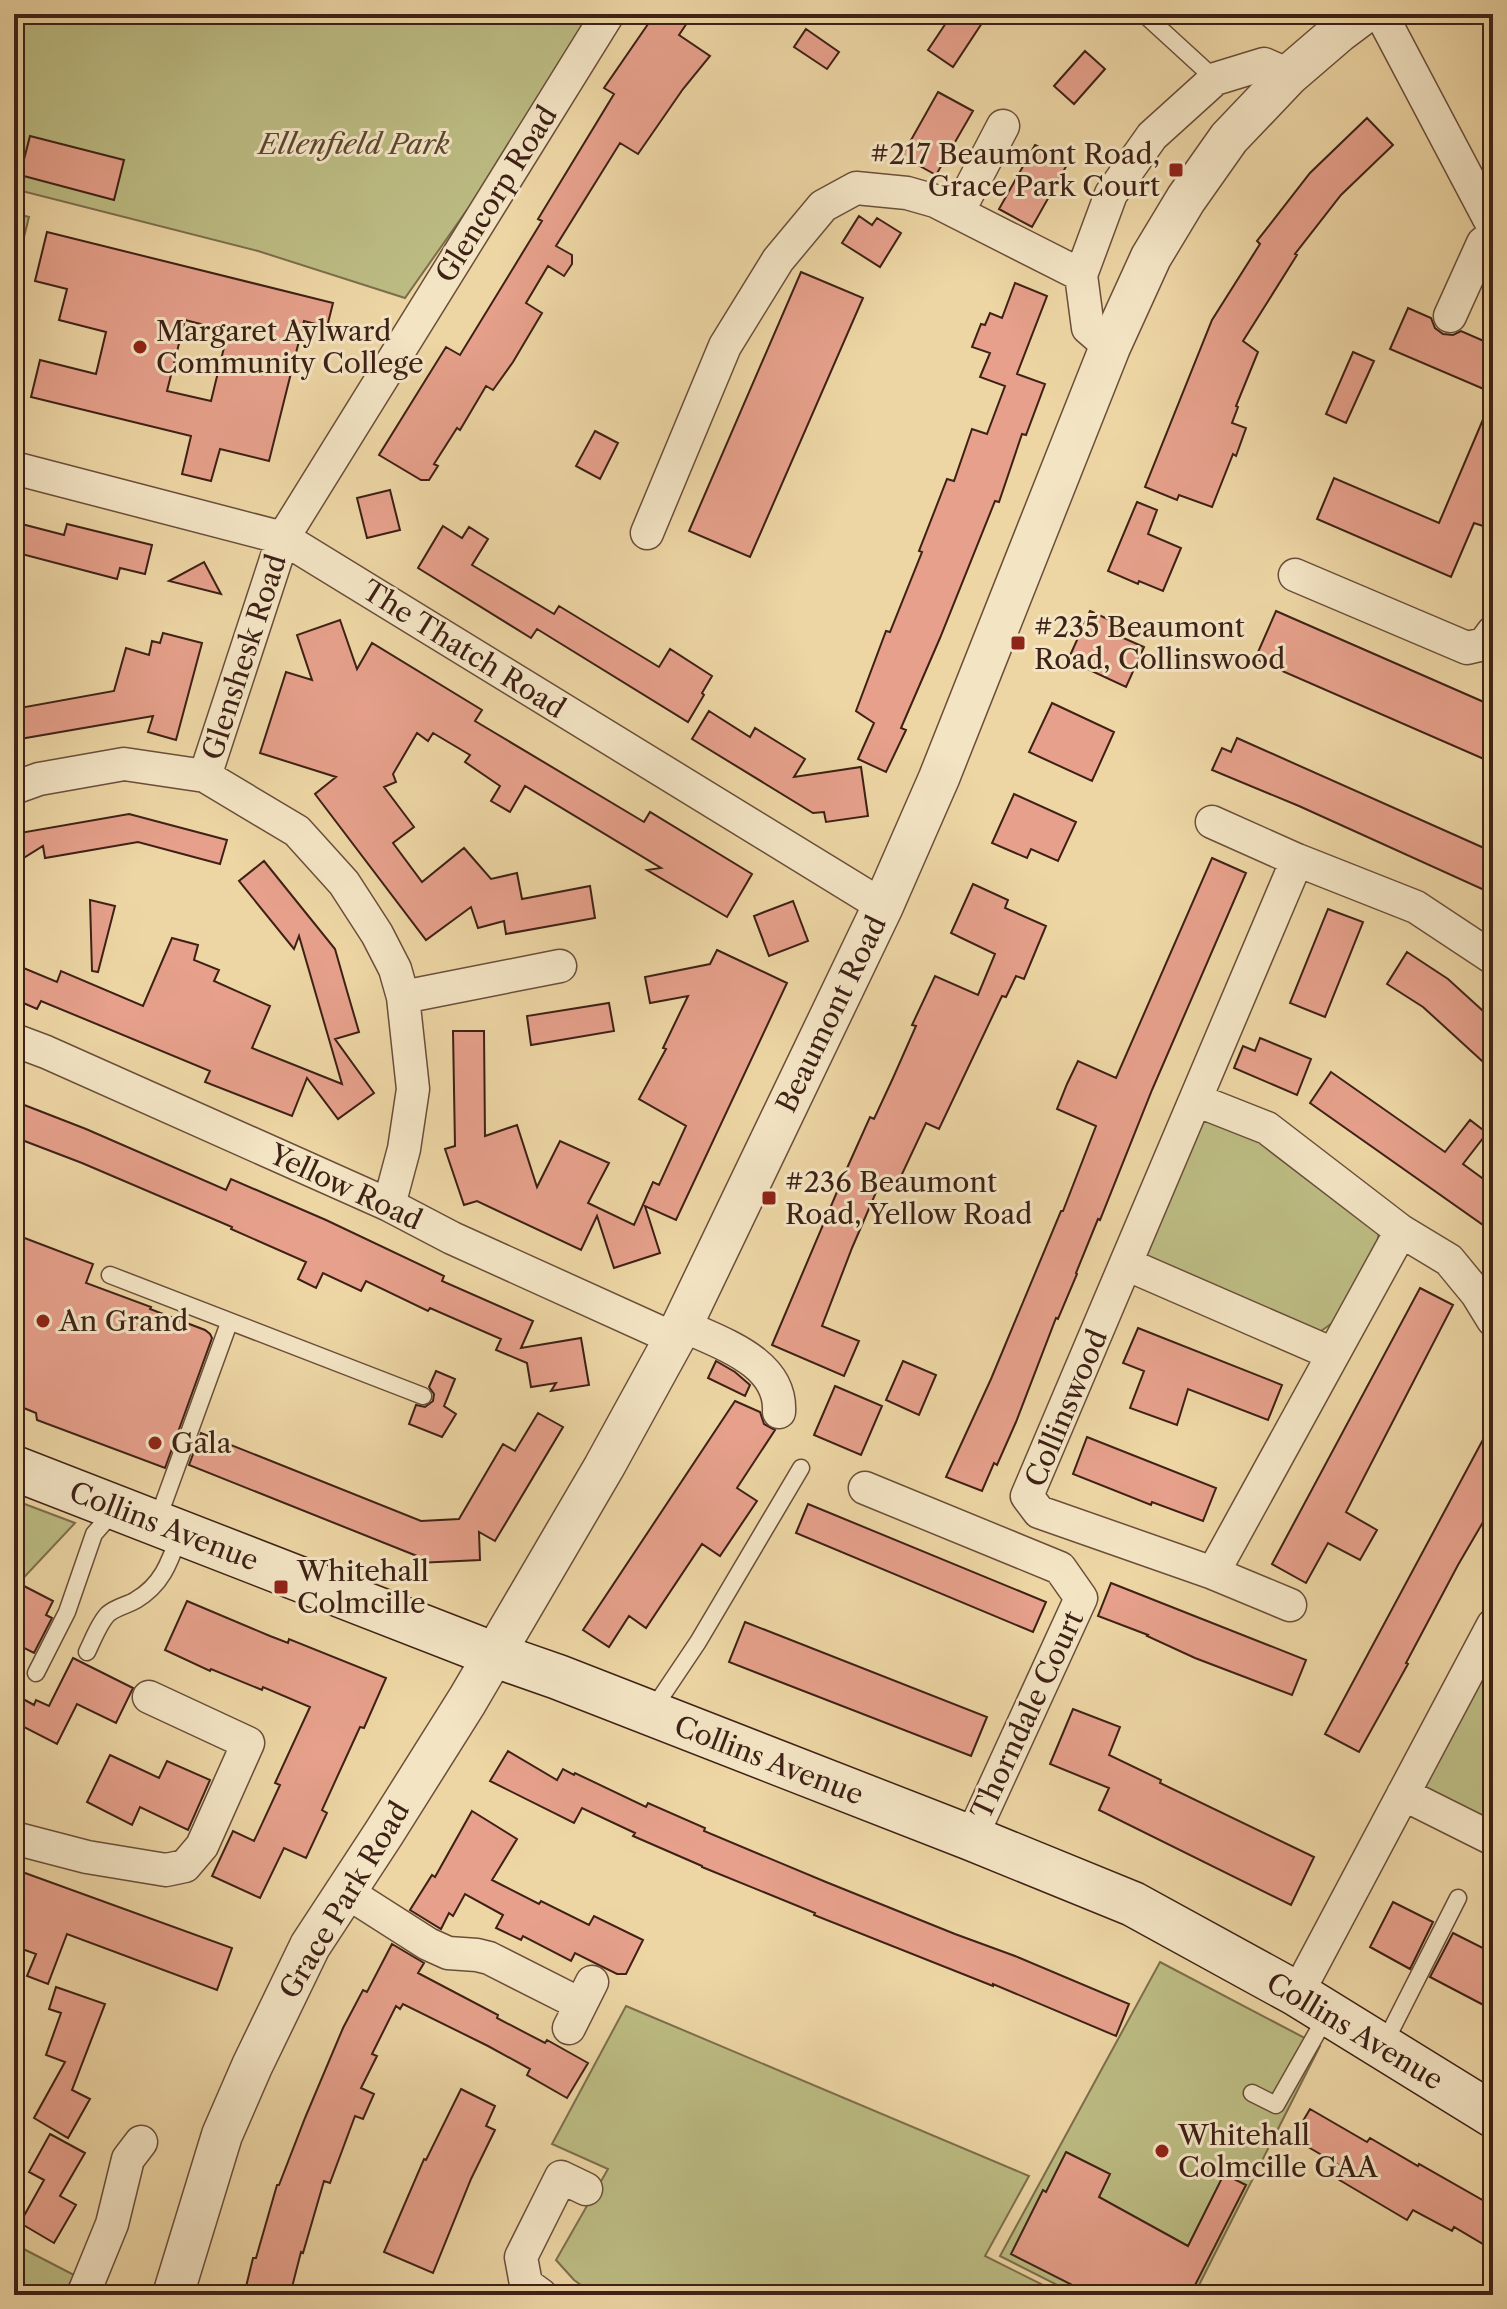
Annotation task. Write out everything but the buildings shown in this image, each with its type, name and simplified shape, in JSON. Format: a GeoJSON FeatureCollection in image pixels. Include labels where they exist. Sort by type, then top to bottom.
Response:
{"type":"FeatureCollection","features":[{"type":"Feature","properties":{"kind":"main road","name":"Collins Avenue"},"geometry":{"type":"LineString","coordinates":[[17,1477],[168,1527],[971,1838],[1133,1904],[1313,2004],[1493,2115]]}},
{"type":"Feature","properties":{"kind":"street","name":"Glencorp Road"},"geometry":{"type":"LineString","coordinates":[[283,538],[608,14]]}},
{"type":"Feature","properties":{"kind":"street","name":"Beaumont Road"},"geometry":{"type":"LineString","coordinates":[[495,1655],[679,1332],[883,906],[939,778],[1110,347],[1151,257],[1186,199],[1229,138],[1289,75],[1363,14]]}},
{"type":"Feature","properties":{"kind":"street"},"geometry":{"type":"LineString","coordinates":[[1381,14],[1493,226]]}},
{"type":"Feature","properties":{"kind":"street"},"geometry":{"type":"LineString","coordinates":[[1110,347],[1088,328],[1081,275],[1111,194],[1152,136],[1215,79],[1264,64],[1289,75]]}},
{"type":"Feature","properties":{"kind":"street"},"geometry":{"type":"LineString","coordinates":[[958,212],[1003,126]]}},
{"type":"Feature","properties":{"kind":"street"},"geometry":{"type":"LineString","coordinates":[[647,533],[725,346],[778,260],[823,206],[856,188],[907,193],[935,201],[1081,275]]}},
{"type":"Feature","properties":{"kind":"street"},"geometry":{"type":"LineString","coordinates":[[1450,316],[1483,243],[1493,236]]}},
{"type":"Feature","properties":{"kind":"street","name":"The Thatch Road"},"geometry":{"type":"LineString","coordinates":[[14,468],[283,538],[883,906]]}},
{"type":"Feature","properties":{"kind":"street","name":"Glenshesk Road"},"geometry":{"type":"LineString","coordinates":[[205,776],[283,538]]}},
{"type":"Feature","properties":{"kind":"street"},"geometry":{"type":"LineString","coordinates":[[1295,575],[1467,648],[1490,643]]}},
{"type":"Feature","properties":{"kind":"street","name":"Glenshesk Road"},"geometry":{"type":"LineString","coordinates":[[14,788],[39,779],[124,764],[205,776],[297,831],[344,883],[377,934],[395,969],[403,997],[413,1089],[404,1149],[389,1205]]}},
{"type":"Feature","properties":{"kind":"street"},"geometry":{"type":"LineString","coordinates":[[1212,822],[1416,907],[1493,958]]}},
{"type":"Feature","properties":{"kind":"street","name":"Collinswood"},"geometry":{"type":"LineString","coordinates":[[1290,1605],[1213,1573],[1039,1512],[1027,1496],[1297,860]]}},
{"type":"Feature","properties":{"kind":"street"},"geometry":{"type":"LineString","coordinates":[[403,997],[560,966]]}},
{"type":"Feature","properties":{"kind":"street","name":"Yellow Road"},"geometry":{"type":"LineString","coordinates":[[14,1040],[389,1205],[452,1238],[679,1332],[739,1353],[767,1372],[779,1403],[779,1412]]}},
{"type":"Feature","properties":{"kind":"street"},"geometry":{"type":"LineString","coordinates":[[1196,1100],[1267,1128],[1401,1231],[1449,1260],[1477,1294],[1493,1320]]}},
{"type":"Feature","properties":{"kind":"street"},"geometry":{"type":"LineString","coordinates":[[1213,1573],[1401,1231]]}},
{"type":"Feature","properties":{"kind":"street"},"geometry":{"type":"LineString","coordinates":[[1126,1264],[1333,1354]]}},
{"type":"Feature","properties":{"kind":"street","name":"Thorndale Court"},"geometry":{"type":"LineString","coordinates":[[865,1488],[1060,1568],[1081,1598],[971,1838]]}},
{"type":"Feature","properties":{"kind":"street"},"geometry":{"type":"LineString","coordinates":[[1313,2004],[1403,1794],[1493,1625]]}},
{"type":"Feature","properties":{"kind":"street","name":"Grace Park Road"},"geometry":{"type":"LineString","coordinates":[[173,2295],[222,2135],[310,1946],[495,1655]]}},
{"type":"Feature","properties":{"kind":"street"},"geometry":{"type":"LineString","coordinates":[[14,1838],[87,1857],[166,1870],[185,1866],[202,1846],[248,1743],[149,1697]]}},
{"type":"Feature","properties":{"kind":"street"},"geometry":{"type":"LineString","coordinates":[[1403,1794],[1493,1839]]}},
{"type":"Feature","properties":{"kind":"street"},"geometry":{"type":"LineString","coordinates":[[345,1891],[438,1949],[489,1958],[580,2005]]}},
{"type":"Feature","properties":{"kind":"street"},"geometry":{"type":"LineString","coordinates":[[83,2295],[112,2224],[128,2159],[141,2142]]}},
{"type":"Feature","properties":{"kind":"street"},"geometry":{"type":"LineString","coordinates":[[541,2295],[526,2284],[521,2257],[561,2177],[586,2189]]}},
{"type":"Feature","properties":{"kind":"lane"},"geometry":{"type":"LineString","coordinates":[[1144,14],[1215,79]]}},
{"type":"Feature","properties":{"kind":"lane"},"geometry":{"type":"LineString","coordinates":[[110,1275],[423,1396]]}},
{"type":"Feature","properties":{"kind":"lane"},"geometry":{"type":"LineString","coordinates":[[87,1652],[104,1618],[111,1611],[148,1593],[165,1573],[168,1527],[229,1323]]}},
{"type":"Feature","properties":{"kind":"lane"},"geometry":{"type":"LineString","coordinates":[[650,1713],[698,1642],[801,1468]]}},
{"type":"Feature","properties":{"kind":"lane"},"geometry":{"type":"LineString","coordinates":[[36,1673],[67,1612],[94,1534],[116,1509]]}},
{"type":"Feature","properties":{"kind":"lane"},"geometry":{"type":"LineString","coordinates":[[1383,2047],[1458,1898]]}},
{"type":"Feature","properties":{"kind":"lane"},"geometry":{"type":"LineString","coordinates":[[1252,2093],[1276,2105],[1306,2048],[1313,2004]]}},
{"type":"Feature","properties":{"kind":"green space","name":"Ellenfield Park"},"geometry":{"type":"Polygon","coordinates":[[[14,14],[605,14],[405,298],[258,251],[14,189],[14,14]]]}},
{"type":"Feature","properties":{"kind":"green space"},"geometry":{"type":"Polygon","coordinates":[[[14,213],[29,217],[14,277],[14,213]]]}},
{"type":"Feature","properties":{"kind":"green space"},"geometry":{"type":"Polygon","coordinates":[[[1199,1121],[1235,1123],[1379,1232],[1377,1244],[1338,1319],[1321,1331],[1309,1330],[1146,1258],[1148,1232],[1199,1121]]]}},
{"type":"Feature","properties":{"kind":"green space"},"geometry":{"type":"Polygon","coordinates":[[[14,1500],[75,1523],[14,1588],[14,1500]]]}},
{"type":"Feature","properties":{"kind":"green space"},"geometry":{"type":"Polygon","coordinates":[[[1493,1652],[1493,1827],[1423,1786],[1493,1652]]]}},
{"type":"Feature","properties":{"kind":"green space","name":"Whitehall Colmcille GAA"},"geometry":{"type":"Polygon","coordinates":[[[1160,1962],[1320,2046],[1194,2295],[1077,2295],[1000,2256],[1160,1962]]]}},
{"type":"Feature","properties":{"kind":"green space"},"geometry":{"type":"Polygon","coordinates":[[[626,2006],[1029,2176],[985,2256],[1063,2295],[595,2295],[574,2280],[556,2260],[608,2169],[552,2144],[626,2006]]]}},
{"type":"Feature","properties":{"kind":"green space"},"geometry":{"type":"Polygon","coordinates":[[[14,2244],[74,2275],[64,2295],[14,2295],[14,2244]]]}},
{"type":"Feature","properties":{"kind":"place","name":"#217 Beaumont Road, Grace Park Court"},"geometry":{"type":"Point","coordinates":[1176,170]}},
{"type":"Feature","properties":{"kind":"place","name":"Margaret Aylward Community College"},"geometry":{"type":"Point","coordinates":[140,347]}},
{"type":"Feature","properties":{"kind":"place","name":"#235 Beaumont Road, Collinswood"},"geometry":{"type":"Point","coordinates":[1018,643]}},
{"type":"Feature","properties":{"kind":"place","name":"#236 Beaumont Road, Yellow Road"},"geometry":{"type":"Point","coordinates":[769,1198]}},
{"type":"Feature","properties":{"kind":"place","name":"An Grand"},"geometry":{"type":"Point","coordinates":[43,1321]}},
{"type":"Feature","properties":{"kind":"place","name":"Gala"},"geometry":{"type":"Point","coordinates":[155,1443]}},
{"type":"Feature","properties":{"kind":"place","name":"Whitehall Colmcille"},"geometry":{"type":"Point","coordinates":[281,1587]}},
{"type":"Feature","properties":{"kind":"place","name":"Whitehall Colmcille GAA"},"geometry":{"type":"Point","coordinates":[1162,2151]}}]}
